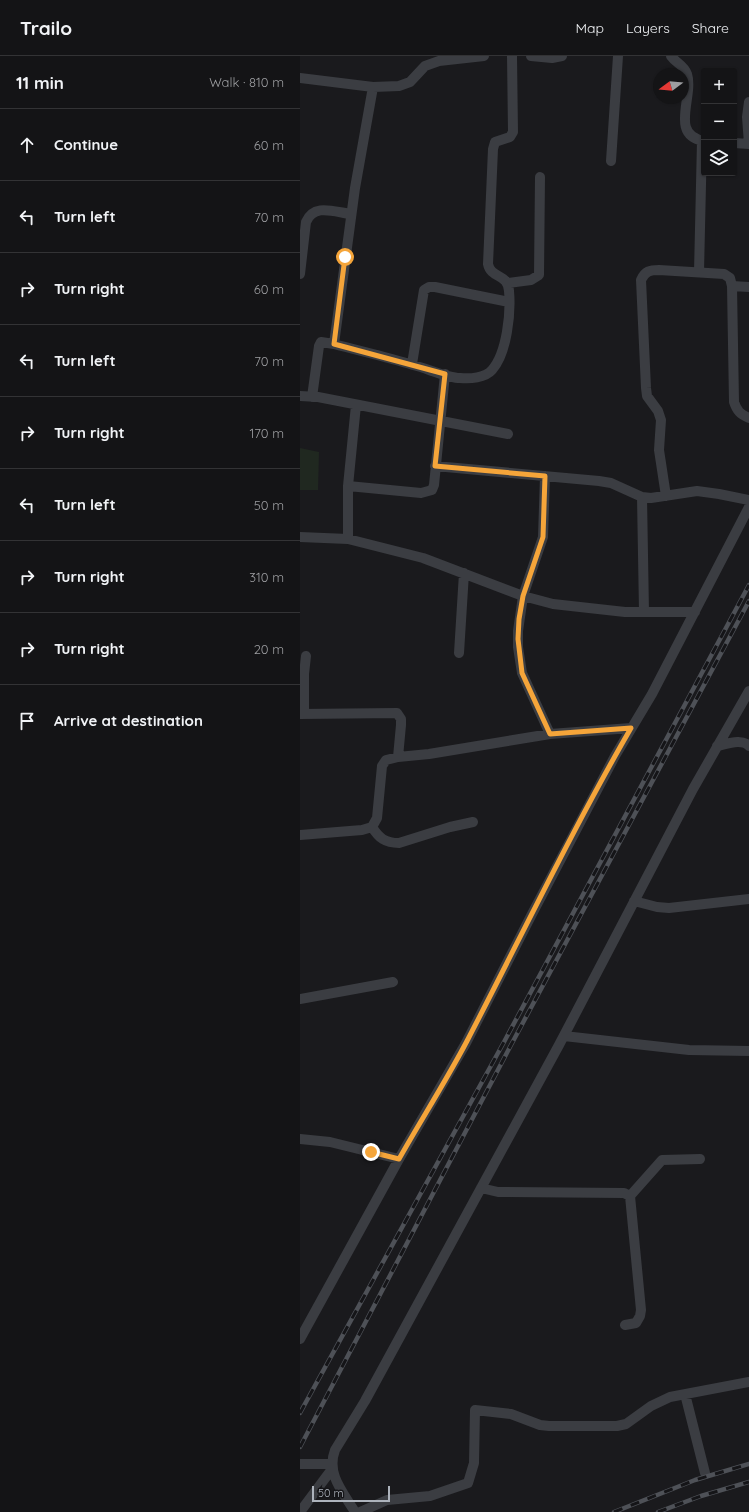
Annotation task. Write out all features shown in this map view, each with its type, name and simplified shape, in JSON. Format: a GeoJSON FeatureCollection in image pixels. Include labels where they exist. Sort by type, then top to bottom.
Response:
{"type":"FeatureCollection","features":[{"type":"Feature","properties":{"kind":"street"},"geometry":{"type":"LineString","coordinates":[[300,78],[372,87],[399,86],[410,82],[425,61],[484,56]]}},
{"type":"Feature","properties":{"kind":"street"},"geometry":{"type":"LineString","coordinates":[[312,397],[319,346],[321,342],[412,364],[459,378],[478,377],[491,371],[499,358],[508,325],[508,283],[489,270],[488,264],[493,149],[495,142],[510,137],[513,132],[512,56]]}},
{"type":"Feature","properties":{"kind":"street"},"geometry":{"type":"LineString","coordinates":[[531,56],[552,58],[562,56]]}},
{"type":"Feature","properties":{"kind":"street"},"geometry":{"type":"LineString","coordinates":[[611,161],[618,56]]}},
{"type":"Feature","properties":{"kind":"street"},"geometry":{"type":"LineString","coordinates":[[671,56],[684,67],[687,74],[688,83],[685,117],[686,130],[691,137],[701,140]]}},
{"type":"Feature","properties":{"kind":"street"},"geometry":{"type":"LineString","coordinates":[[334,344],[351,214],[372,87]]}},
{"type":"Feature","properties":{"kind":"street"},"geometry":{"type":"LineString","coordinates":[[737,143],[749,144],[747,117],[749,102]]}},
{"type":"Feature","properties":{"kind":"street"},"geometry":{"type":"LineString","coordinates":[[699,272],[702,176]]}},
{"type":"Feature","properties":{"kind":"street"},"geometry":{"type":"LineString","coordinates":[[508,283],[531,280],[540,275],[540,177]]}},
{"type":"Feature","properties":{"kind":"street"},"geometry":{"type":"LineString","coordinates":[[300,274],[306,222],[309,215],[322,210],[351,214]]}},
{"type":"Feature","properties":{"kind":"street"},"geometry":{"type":"LineString","coordinates":[[666,496],[658,450],[661,420],[658,411],[647,396],[646,388],[641,280],[644,273],[651,270],[699,272],[724,274],[730,278],[732,286],[734,402],[736,409],[741,414],[749,418]]}},
{"type":"Feature","properties":{"kind":"street"},"geometry":{"type":"LineString","coordinates":[[732,286],[749,287]]}},
{"type":"Feature","properties":{"kind":"street"},"geometry":{"type":"LineString","coordinates":[[412,364],[424,290],[429,287],[435,287],[509,302]]}},
{"type":"Feature","properties":{"kind":"street"},"geometry":{"type":"LineString","coordinates":[[348,486],[421,493],[432,490],[434,485],[439,421],[445,374]]}},
{"type":"Feature","properties":{"kind":"street"},"geometry":{"type":"LineString","coordinates":[[300,396],[356,405],[508,434]]}},
{"type":"Feature","properties":{"kind":"street"},"geometry":{"type":"LineString","coordinates":[[348,540],[348,486],[356,405]]}},
{"type":"Feature","properties":{"kind":"street"},"geometry":{"type":"LineString","coordinates":[[435,466],[599,481],[611,483],[642,497],[651,498],[702,492],[749,500]]}},
{"type":"Feature","properties":{"kind":"street"},"geometry":{"type":"LineString","coordinates":[[545,476],[543,537],[523,596],[518,631],[518,647],[522,673],[550,734]]}},
{"type":"Feature","properties":{"kind":"street"},"geometry":{"type":"LineString","coordinates":[[642,497],[644,612]]}},
{"type":"Feature","properties":{"kind":"street"},"geometry":{"type":"LineString","coordinates":[[300,1339],[399,1159],[466,1043],[615,756],[652,694],[696,612],[749,507]]}},
{"type":"Feature","properties":{"kind":"street"},"geometry":{"type":"LineString","coordinates":[[300,537],[348,540],[423,558],[523,596],[553,604],[625,612],[696,612]]}},
{"type":"Feature","properties":{"kind":"street"},"geometry":{"type":"LineString","coordinates":[[459,653],[464,573]]}},
{"type":"Feature","properties":{"kind":"street"},"geometry":{"type":"LineString","coordinates":[[306,656],[302,713],[397,713],[401,719],[398,757]]}},
{"type":"Feature","properties":{"kind":"street"},"geometry":{"type":"LineString","coordinates":[[355,1512],[335,1478],[332,1459],[335,1450],[365,1401],[482,1188],[564,1036],[693,789],[749,691]]}},
{"type":"Feature","properties":{"kind":"street"},"geometry":{"type":"LineString","coordinates":[[300,835],[362,830],[372,827],[377,818],[382,766],[386,760],[550,734],[631,728]]}},
{"type":"Feature","properties":{"kind":"street"},"geometry":{"type":"LineString","coordinates":[[717,746],[742,742],[749,746]]}},
{"type":"Feature","properties":{"kind":"street"},"geometry":{"type":"LineString","coordinates":[[372,827],[377,835],[384,840],[391,843],[399,843],[450,827],[472,822]]}},
{"type":"Feature","properties":{"kind":"street"},"geometry":{"type":"LineString","coordinates":[[634,901],[657,907],[669,908],[749,899]]}},
{"type":"Feature","properties":{"kind":"street"},"geometry":{"type":"LineString","coordinates":[[300,999],[393,982]]}},
{"type":"Feature","properties":{"kind":"street"},"geometry":{"type":"LineString","coordinates":[[564,1036],[689,1050],[749,1051]]}},
{"type":"Feature","properties":{"kind":"street"},"geometry":{"type":"LineString","coordinates":[[300,1139],[330,1142],[399,1159]]}},
{"type":"Feature","properties":{"kind":"street"},"geometry":{"type":"LineString","coordinates":[[625,1325],[636,1323],[640,1316],[641,1310],[630,1196],[662,1160],[700,1159]]}},
{"type":"Feature","properties":{"kind":"street"},"geometry":{"type":"LineString","coordinates":[[482,1188],[498,1192],[624,1193],[630,1196]]}},
{"type":"Feature","properties":{"kind":"street"},"geometry":{"type":"LineString","coordinates":[[360,1512],[387,1500],[430,1496],[468,1483],[474,1463],[475,1410],[511,1414],[540,1425],[548,1426],[617,1426],[626,1424],[651,1406],[670,1397],[749,1382]]}},
{"type":"Feature","properties":{"kind":"street"},"geometry":{"type":"LineString","coordinates":[[685,1394],[705,1473]]}},
{"type":"Feature","properties":{"kind":"street"},"geometry":{"type":"LineString","coordinates":[[300,1464],[332,1466]]}},
{"type":"Feature","properties":{"kind":"street"},"geometry":{"type":"LineString","coordinates":[[300,1512],[332,1466]]}},
{"type":"Feature","properties":{"kind":"shaded area"},"geometry":{"type":"Polygon","coordinates":[[[300,448],[319,452],[318,490],[300,490],[300,448]]]}},
{"type":"Feature","properties":{"kind":"railway"},"geometry":{"type":"LineString","coordinates":[[300,1413],[504,1042],[749,585]]}},
{"type":"Feature","properties":{"kind":"railway"},"geometry":{"type":"LineString","coordinates":[[300,1447],[511,1045],[749,601]]}},
{"type":"Feature","properties":{"kind":"railway"},"geometry":{"type":"LineString","coordinates":[[614,1512],[695,1480],[749,1464]]}},
{"type":"Feature","properties":{"kind":"railway"},"geometry":{"type":"LineString","coordinates":[[658,1512],[701,1496],[749,1482]]}},
{"type":"Feature","properties":{"kind":"route"},"geometry":{"type":"LineString","coordinates":[[345,257],[334,344],[445,374],[435,466],[545,476],[543,537],[523,596],[519,619],[518,647],[522,673],[550,734],[631,728],[532,914],[466,1043],[399,1159],[371,1152]]}}]}
